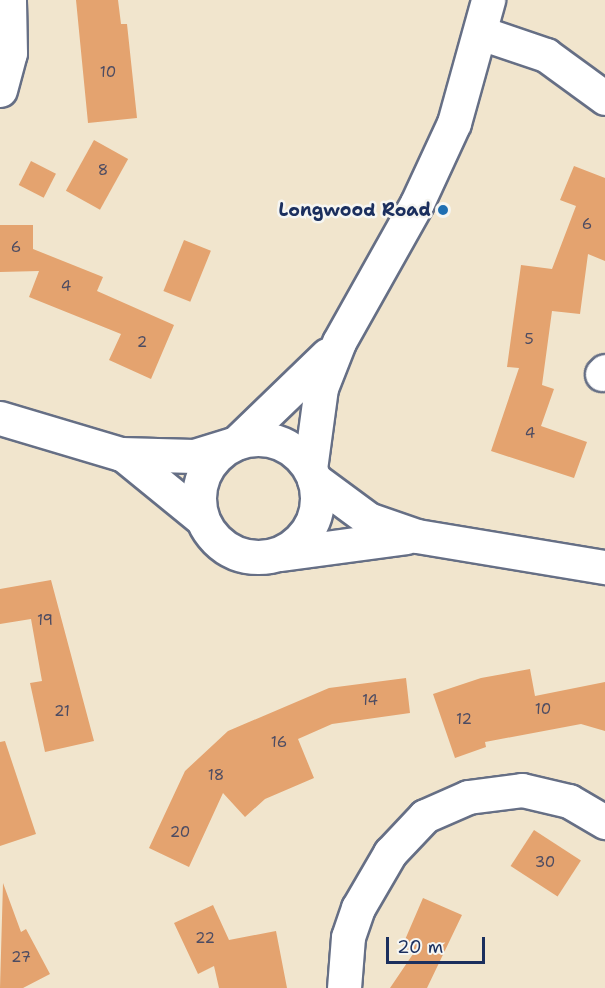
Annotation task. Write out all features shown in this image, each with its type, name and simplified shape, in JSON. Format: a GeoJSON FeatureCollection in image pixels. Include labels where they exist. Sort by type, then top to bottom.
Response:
{"type":"FeatureCollection","features":[{"type":"Feature","properties":{"kind":"street"},"geometry":{"type":"LineString","coordinates":[[0,90],[10,52],[9,0]]}},
{"type":"Feature","properties":{"kind":"street"},"geometry":{"type":"LineString","coordinates":[[281,554],[312,523],[318,496],[312,474],[321,388],[339,342],[426,183],[454,123],[481,33],[488,0]]}},
{"type":"Feature","properties":{"kind":"street"},"geometry":{"type":"LineString","coordinates":[[481,33],[546,55],[605,98]]}},
{"type":"Feature","properties":{"kind":"street"},"geometry":{"type":"LineString","coordinates":[[201,518],[200,484],[217,454],[234,444],[339,342]]}},
{"type":"Feature","properties":{"kind":"street"},"geometry":{"type":"LineString","coordinates":[[0,418],[121,454],[194,456],[234,444],[270,440],[293,450],[312,474],[368,519],[417,536],[605,567]]}},
{"type":"Feature","properties":{"kind":"street"},"geometry":{"type":"LineString","coordinates":[[121,454],[201,518],[210,535],[234,553],[262,558],[417,536]]}},
{"type":"Feature","properties":{"kind":"street"},"geometry":{"type":"LineString","coordinates":[[344,988],[348,937],[358,908],[390,853],[426,816],[468,797],[522,790],[569,801],[605,822]]}},
{"type":"Feature","properties":{"kind":"building"},"geometry":{"type":"Polygon","coordinates":[[[76,0],[118,0],[121,24],[127,24],[137,118],[88,123],[76,0]]]}},
{"type":"Feature","properties":{"kind":"building"},"geometry":{"type":"Polygon","coordinates":[[[94,140],[128,159],[100,210],[66,191],[94,140]]]}},
{"type":"Feature","properties":{"kind":"building"},"geometry":{"type":"Polygon","coordinates":[[[31,161],[56,174],[44,198],[19,185],[31,161]]]}},
{"type":"Feature","properties":{"kind":"building"},"geometry":{"type":"Polygon","coordinates":[[[574,166],[605,178],[605,261],[588,254],[580,314],[552,311],[542,385],[554,389],[541,426],[587,442],[574,478],[491,451],[519,368],[507,367],[521,265],[552,269],[576,206],[560,200],[574,166]]]}},
{"type":"Feature","properties":{"kind":"building"},"geometry":{"type":"Polygon","coordinates":[[[0,225],[33,225],[33,249],[103,277],[97,291],[174,325],[151,379],[109,360],[121,334],[29,297],[39,271],[0,272],[0,225]]]}},
{"type":"Feature","properties":{"kind":"building"},"geometry":{"type":"Polygon","coordinates":[[[184,240],[211,251],[190,302],[163,291],[184,240]]]}},
{"type":"Feature","properties":{"kind":"building"},"geometry":{"type":"Polygon","coordinates":[[[51,580],[94,741],[45,752],[30,683],[42,681],[31,619],[0,624],[0,589],[51,580]]]}},
{"type":"Feature","properties":{"kind":"building"},"geometry":{"type":"Polygon","coordinates":[[[530,669],[535,696],[605,682],[605,731],[581,724],[485,742],[486,747],[455,758],[433,694],[481,678],[530,669]]]}},
{"type":"Feature","properties":{"kind":"building"},"geometry":{"type":"Polygon","coordinates":[[[406,678],[410,713],[332,724],[298,739],[314,778],[265,799],[245,817],[223,793],[189,867],[149,848],[185,771],[228,731],[329,688],[406,678]]]}},
{"type":"Feature","properties":{"kind":"building"},"geometry":{"type":"Polygon","coordinates":[[[5,741],[36,834],[0,846],[0,742],[5,741]]]}},
{"type":"Feature","properties":{"kind":"building"},"geometry":{"type":"Polygon","coordinates":[[[534,830],[581,860],[558,897],[511,866],[534,830]]]}},
{"type":"Feature","properties":{"kind":"building"},"geometry":{"type":"Polygon","coordinates":[[[3,883],[21,932],[26,929],[50,974],[23,988],[0,988],[3,883]]]}},
{"type":"Feature","properties":{"kind":"building"},"geometry":{"type":"Polygon","coordinates":[[[423,898],[462,915],[427,988],[390,988],[413,954],[401,949],[423,898]]]}},
{"type":"Feature","properties":{"kind":"building"},"geometry":{"type":"Polygon","coordinates":[[[213,905],[229,940],[276,931],[287,988],[219,988],[214,966],[198,974],[174,923],[213,905]]]}},
{"type":"Feature","properties":{"kind":"place","name":"Longwood Road"},"geometry":{"type":"Point","coordinates":[443,210]}}]}
